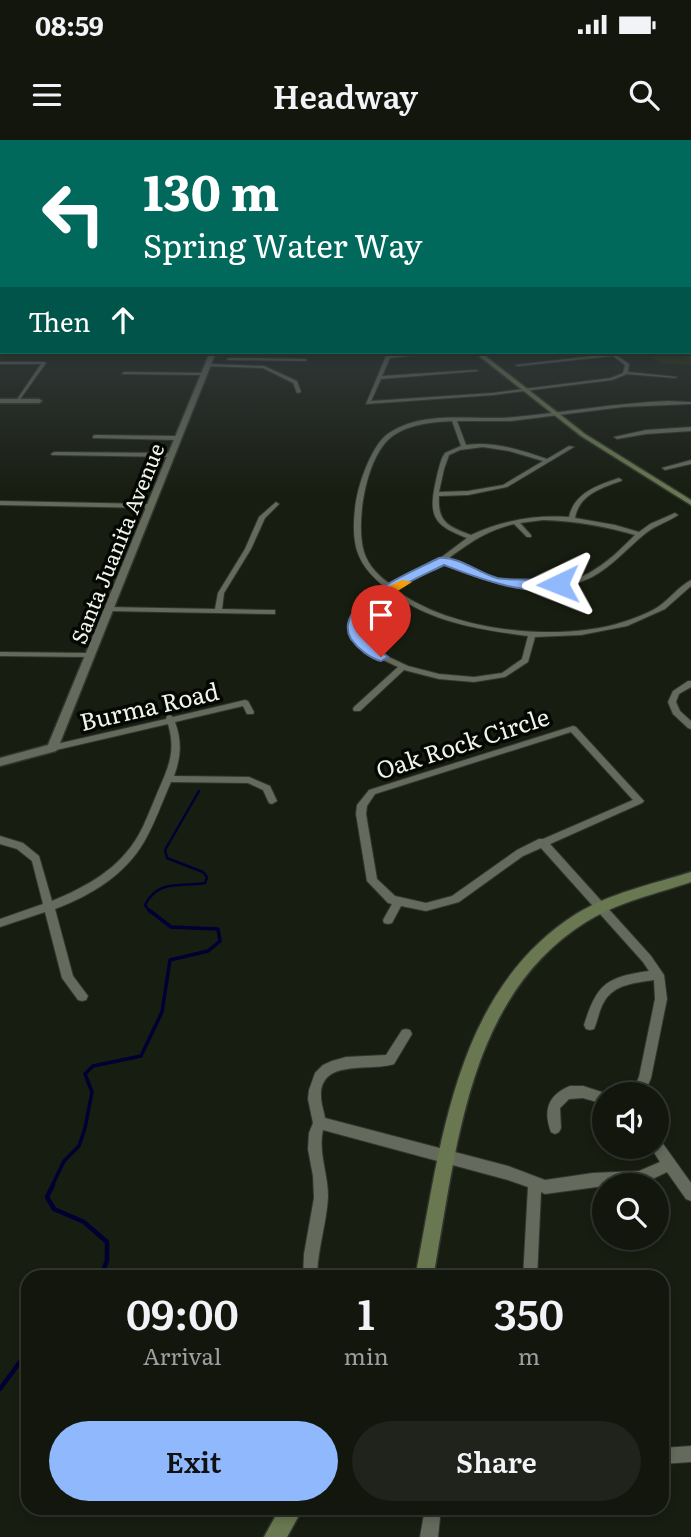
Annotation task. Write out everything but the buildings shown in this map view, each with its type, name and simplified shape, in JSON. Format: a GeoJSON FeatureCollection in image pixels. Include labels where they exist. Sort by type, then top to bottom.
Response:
{"type":"FeatureCollection","features":[{"type":"Feature","properties":{"kind":"main road"},"geometry":{"type":"LineString","coordinates":[[492,364],[554,413],[691,503]]}},
{"type":"Feature","properties":{"kind":"main road"},"geometry":{"type":"LineString","coordinates":[[426,1270],[448,1158],[476,1048],[499,1000],[516,975],[565,929],[601,908],[691,877]]}},
{"type":"Feature","properties":{"kind":"main road"},"geometry":{"type":"LineString","coordinates":[[275,1537],[289,1515]]}},
{"type":"Feature","properties":{"kind":"street"},"geometry":{"type":"LineString","coordinates":[[18,401],[43,364]]}},
{"type":"Feature","properties":{"kind":"street","name":"Santa Juanita Avenue"},"geometry":{"type":"LineString","coordinates":[[52,748],[208,364]]}},
{"type":"Feature","properties":{"kind":"street"},"geometry":{"type":"LineString","coordinates":[[245,364],[264,367],[295,382],[299,392]]}},
{"type":"Feature","properties":{"kind":"street"},"geometry":{"type":"LineString","coordinates":[[385,364],[368,403],[612,379],[626,373],[675,377]]}},
{"type":"Feature","properties":{"kind":"street"},"geometry":{"type":"LineString","coordinates":[[518,365],[524,364]]}},
{"type":"Feature","properties":{"kind":"street"},"geometry":{"type":"LineString","coordinates":[[626,364],[626,373]]}},
{"type":"Feature","properties":{"kind":"street"},"geometry":{"type":"LineString","coordinates":[[379,378],[476,371]]}},
{"type":"Feature","properties":{"kind":"street"},"geometry":{"type":"LineString","coordinates":[[124,373],[204,374]]}},
{"type":"Feature","properties":{"kind":"street"},"geometry":{"type":"LineString","coordinates":[[0,401],[39,401]]}},
{"type":"Feature","properties":{"kind":"street"},"geometry":{"type":"LineString","coordinates":[[691,402],[614,405],[502,420],[414,425],[389,435],[380,445],[362,490],[358,546],[370,570],[391,590],[415,605],[453,620],[532,634],[577,633],[624,624],[667,605],[691,582]]}},
{"type":"Feature","properties":{"kind":"street"},"geometry":{"type":"LineString","coordinates":[[453,421],[464,447]]}},
{"type":"Feature","properties":{"kind":"street"},"geometry":{"type":"LineString","coordinates":[[617,437],[691,429]]}},
{"type":"Feature","properties":{"kind":"street"},"geometry":{"type":"LineString","coordinates":[[95,437],[178,438]]}},
{"type":"Feature","properties":{"kind":"street"},"geometry":{"type":"LineString","coordinates":[[470,537],[448,528],[439,520],[434,507],[446,455],[464,447],[509,448],[546,460]]}},
{"type":"Feature","properties":{"kind":"street"},"geometry":{"type":"LineString","coordinates":[[435,494],[458,495],[501,487],[571,447]]}},
{"type":"Feature","properties":{"kind":"street"},"geometry":{"type":"LineString","coordinates":[[54,454],[171,455]]}},
{"type":"Feature","properties":{"kind":"street"},"geometry":{"type":"LineString","coordinates":[[665,468],[691,462]]}},
{"type":"Feature","properties":{"kind":"street"},"geometry":{"type":"LineString","coordinates":[[572,519],[573,510],[580,500],[593,490],[619,480]]}},
{"type":"Feature","properties":{"kind":"street"},"geometry":{"type":"LineString","coordinates":[[0,503],[150,506]]}},
{"type":"Feature","properties":{"kind":"street"},"geometry":{"type":"LineString","coordinates":[[218,610],[221,593],[248,549],[262,517],[276,504]]}},
{"type":"Feature","properties":{"kind":"street"},"geometry":{"type":"LineString","coordinates":[[443,561],[495,581],[524,585],[558,584],[598,571],[638,534],[675,515]]}},
{"type":"Feature","properties":{"kind":"street"},"geometry":{"type":"LineString","coordinates":[[532,634],[533,645],[526,660],[513,670],[486,678],[443,679],[370,652],[359,641],[354,629],[355,617],[362,607],[443,561],[470,537],[486,529],[517,523],[572,519],[603,523],[638,534]]}},
{"type":"Feature","properties":{"kind":"street"},"geometry":{"type":"LineString","coordinates":[[517,523],[529,536]]}},
{"type":"Feature","properties":{"kind":"street"},"geometry":{"type":"LineString","coordinates":[[107,609],[272,612]]}},
{"type":"Feature","properties":{"kind":"street"},"geometry":{"type":"LineString","coordinates":[[0,654],[88,655]]}},
{"type":"Feature","properties":{"kind":"street"},"geometry":{"type":"LineString","coordinates":[[358,709],[404,666]]}},
{"type":"Feature","properties":{"kind":"street"},"geometry":{"type":"LineString","coordinates":[[691,683],[676,693],[672,702],[677,712],[691,726]]}},
{"type":"Feature","properties":{"kind":"street","name":"Burma Road"},"geometry":{"type":"LineString","coordinates":[[52,748],[245,703],[250,712]]}},
{"type":"Feature","properties":{"kind":"street"},"geometry":{"type":"LineString","coordinates":[[0,923],[90,888],[127,859],[143,835],[178,752],[177,736],[170,719]]}},
{"type":"Feature","properties":{"kind":"street","name":"Oak Rock Circle"},"geometry":{"type":"LineString","coordinates":[[573,729],[639,801],[542,842],[502,863],[447,903],[426,907],[398,902],[379,890],[369,874],[362,814],[366,798],[382,787],[573,729]]}},
{"type":"Feature","properties":{"kind":"street"},"geometry":{"type":"LineString","coordinates":[[0,762],[52,748]]}},
{"type":"Feature","properties":{"kind":"street"},"geometry":{"type":"LineString","coordinates":[[168,779],[253,780],[267,788],[272,801]]}},
{"type":"Feature","properties":{"kind":"street"},"geometry":{"type":"LineString","coordinates":[[0,840],[20,846],[36,859],[68,978],[82,996]]}},
{"type":"Feature","properties":{"kind":"street"},"geometry":{"type":"LineString","coordinates":[[542,842],[658,975],[661,999],[643,1082]]}},
{"type":"Feature","properties":{"kind":"street"},"geometry":{"type":"LineString","coordinates":[[388,920],[398,902]]}},
{"type":"Feature","properties":{"kind":"street"},"geometry":{"type":"LineString","coordinates":[[590,1025],[595,1004],[605,988],[621,981],[658,975]]}},
{"type":"Feature","properties":{"kind":"street"},"geometry":{"type":"LineString","coordinates":[[310,1270],[310,1253],[321,1193],[312,1150],[319,1123],[314,1093],[325,1073],[351,1061],[375,1063],[390,1060],[406,1034]]}},
{"type":"Feature","properties":{"kind":"street"},"geometry":{"type":"LineString","coordinates":[[555,1128],[554,1106],[564,1094],[580,1091],[592,1094]]}},
{"type":"Feature","properties":{"kind":"street"},"geometry":{"type":"LineString","coordinates":[[319,1123],[508,1173],[535,1184],[559,1187],[593,1180],[640,1178],[670,1164]]}},
{"type":"Feature","properties":{"kind":"street"},"geometry":{"type":"LineString","coordinates":[[666,1159],[691,1194]]}},
{"type":"Feature","properties":{"kind":"street"},"geometry":{"type":"LineString","coordinates":[[530,1270],[535,1184]]}},
{"type":"Feature","properties":{"kind":"street"},"geometry":{"type":"LineString","coordinates":[[669,1456],[691,1454]]}},
{"type":"Feature","properties":{"kind":"street"},"geometry":{"type":"LineString","coordinates":[[429,1537],[432,1515]]}},
{"type":"Feature","properties":{"kind":"waterway"},"geometry":{"type":"LineString","coordinates":[[150,912],[145,905],[156,891],[171,886],[205,883],[207,877],[203,872],[167,858],[165,850],[199,791]]}},
{"type":"Feature","properties":{"kind":"waterway"},"geometry":{"type":"LineString","coordinates":[[52,1186],[64,1161],[79,1146],[85,1128],[92,1092],[85,1074],[93,1066],[141,1056],[162,1012],[170,960],[208,951],[220,941],[218,929],[171,927],[149,910]]}},
{"type":"Feature","properties":{"kind":"waterway"},"geometry":{"type":"LineString","coordinates":[[53,1185],[47,1197],[54,1209],[84,1222],[107,1242],[107,1260],[104,1270]]}},
{"type":"Feature","properties":{"kind":"waterway"},"geometry":{"type":"LineString","coordinates":[[0,1389],[21,1360]]}},
{"type":"Feature","properties":{"kind":"slow traffic"},"geometry":{"type":"LineString","coordinates":[[358,610],[369,601],[406,582]]}},
{"type":"Feature","properties":{"kind":"route"},"geometry":{"type":"LineString","coordinates":[[381,657],[370,652],[356,637],[353,625],[356,614],[369,601],[443,561],[495,581],[524,585],[558,584]]}}]}
